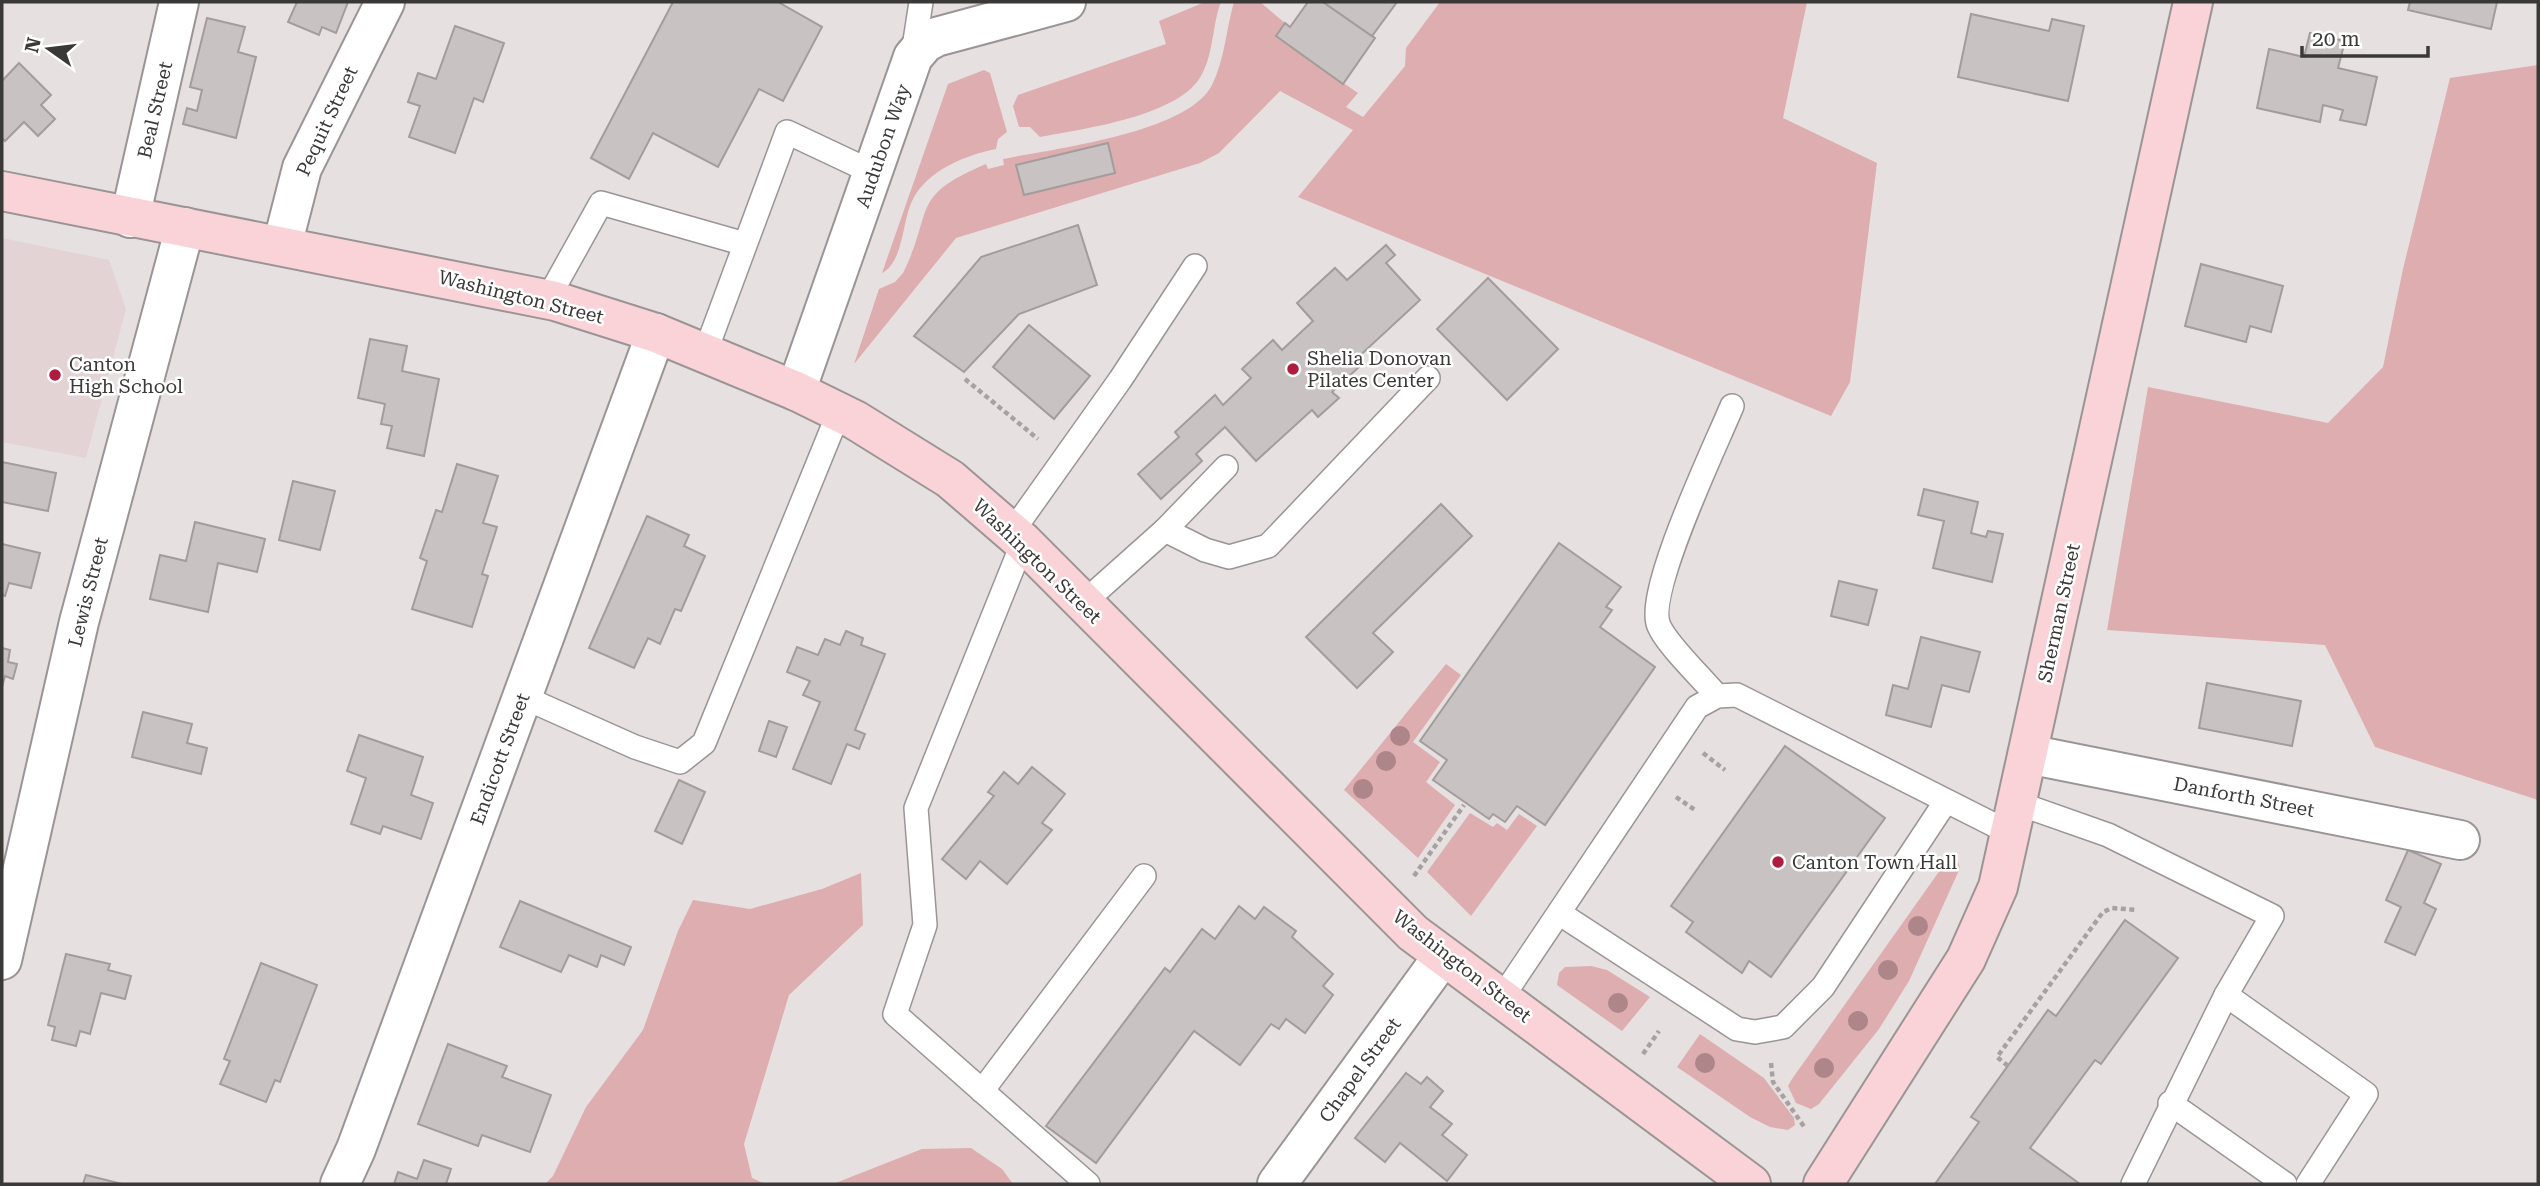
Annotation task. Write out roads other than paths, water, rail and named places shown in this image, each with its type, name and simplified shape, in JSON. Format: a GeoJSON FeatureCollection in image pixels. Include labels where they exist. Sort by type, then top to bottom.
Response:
{"type":"FeatureCollection","features":[{"type":"Feature","properties":{"kind":"main road","name":"Sherman Street"},"geometry":{"type":"LineString","coordinates":[[1823,1184],[1966,959],[1998,887],[2193,2]]}},
{"type":"Feature","properties":{"kind":"main road","name":"Washington Street"},"geometry":{"type":"LineString","coordinates":[[2,191],[547,300],[656,333],[796,391],[839,412],[950,479],[1017,537],[1413,933],[1751,1184]]}},
{"type":"Feature","properties":{"kind":"street","name":"Beal Street"},"geometry":{"type":"LineString","coordinates":[[130,218],[179,2]]}},
{"type":"Feature","properties":{"kind":"street","name":"Pequit Street"},"geometry":{"type":"LineString","coordinates":[[282,246],[302,168],[385,2]]}},
{"type":"Feature","properties":{"kind":"street"},"geometry":{"type":"LineString","coordinates":[[913,57],[925,43],[936,37],[1066,2]]}},
{"type":"Feature","properties":{"kind":"street","name":"Audubon Way"},"geometry":{"type":"LineString","coordinates":[[796,391],[913,57]]}},
{"type":"Feature","properties":{"kind":"street","name":"Lewis Street"},"geometry":{"type":"LineString","coordinates":[[2,960],[79,622],[185,227]]}},
{"type":"Feature","properties":{"kind":"street","name":"Endicott Street"},"geometry":{"type":"LineString","coordinates":[[340,1184],[356,1149],[656,333]]}},
{"type":"Feature","properties":{"kind":"street","name":"Danforth Street"},"geometry":{"type":"LineString","coordinates":[[2028,754],[2460,840]]}},
{"type":"Feature","properties":{"kind":"street","name":"Chapel Street"},"geometry":{"type":"LineString","coordinates":[[1277,1184],[1443,956]]}},
{"type":"Feature","properties":{"kind":"lane"},"geometry":{"type":"LineString","coordinates":[[913,57],[921,2]]}},
{"type":"Feature","properties":{"kind":"lane"},"geometry":{"type":"LineString","coordinates":[[705,353],[787,132],[874,173]]}},
{"type":"Feature","properties":{"kind":"lane"},"geometry":{"type":"LineString","coordinates":[[547,300],[601,203],[745,244]]}},
{"type":"Feature","properties":{"kind":"lane"},"geometry":{"type":"LineString","coordinates":[[1088,1184],[895,1014],[925,925],[916,808],[1017,537],[1063,460],[1195,266]]}},
{"type":"Feature","properties":{"kind":"lane"},"geometry":{"type":"LineString","coordinates":[[1165,530],[1205,550],[1229,557],[1268,546],[1428,378]]}},
{"type":"Feature","properties":{"kind":"lane"},"geometry":{"type":"LineString","coordinates":[[1717,696],[1659,628],[1655,611],[1664,572],[1732,406]]}},
{"type":"Feature","properties":{"kind":"lane"},"geometry":{"type":"LineString","coordinates":[[523,697],[635,747],[680,762],[704,743],[839,412]]}},
{"type":"Feature","properties":{"kind":"lane"},"geometry":{"type":"LineString","coordinates":[[1082,604],[1165,530],[1226,467]]}},
{"type":"Feature","properties":{"kind":"lane"},"geometry":{"type":"LineString","coordinates":[[1502,999],[1698,707],[1717,696],[1737,695],[1946,801],[2014,818],[2108,835],[2272,916],[2226,995],[2170,1104],[2133,1184]]}},
{"type":"Feature","properties":{"kind":"lane"},"geometry":{"type":"LineString","coordinates":[[1559,913],[1737,1029],[1764,1031],[1783,1027],[1823,987],[1946,801]]}},
{"type":"Feature","properties":{"kind":"lane"},"geometry":{"type":"LineString","coordinates":[[982,1091],[1144,876]]}},
{"type":"Feature","properties":{"kind":"lane"},"geometry":{"type":"LineString","coordinates":[[2226,995],[2366,1094],[2308,1184]]}},
{"type":"Feature","properties":{"kind":"lane"},"geometry":{"type":"LineString","coordinates":[[2170,1104],[2285,1184]]}},
{"type":"Feature","properties":{"kind":"place","name":"Shelia Donovan Pilates Center"},"geometry":{"type":"Point","coordinates":[1293,369]}},
{"type":"Feature","properties":{"kind":"place","name":"Canton High School"},"geometry":{"type":"Point","coordinates":[55,375]}},
{"type":"Feature","properties":{"kind":"place","name":"Canton Town Hall"},"geometry":{"type":"Point","coordinates":[1778,862]}}]}
